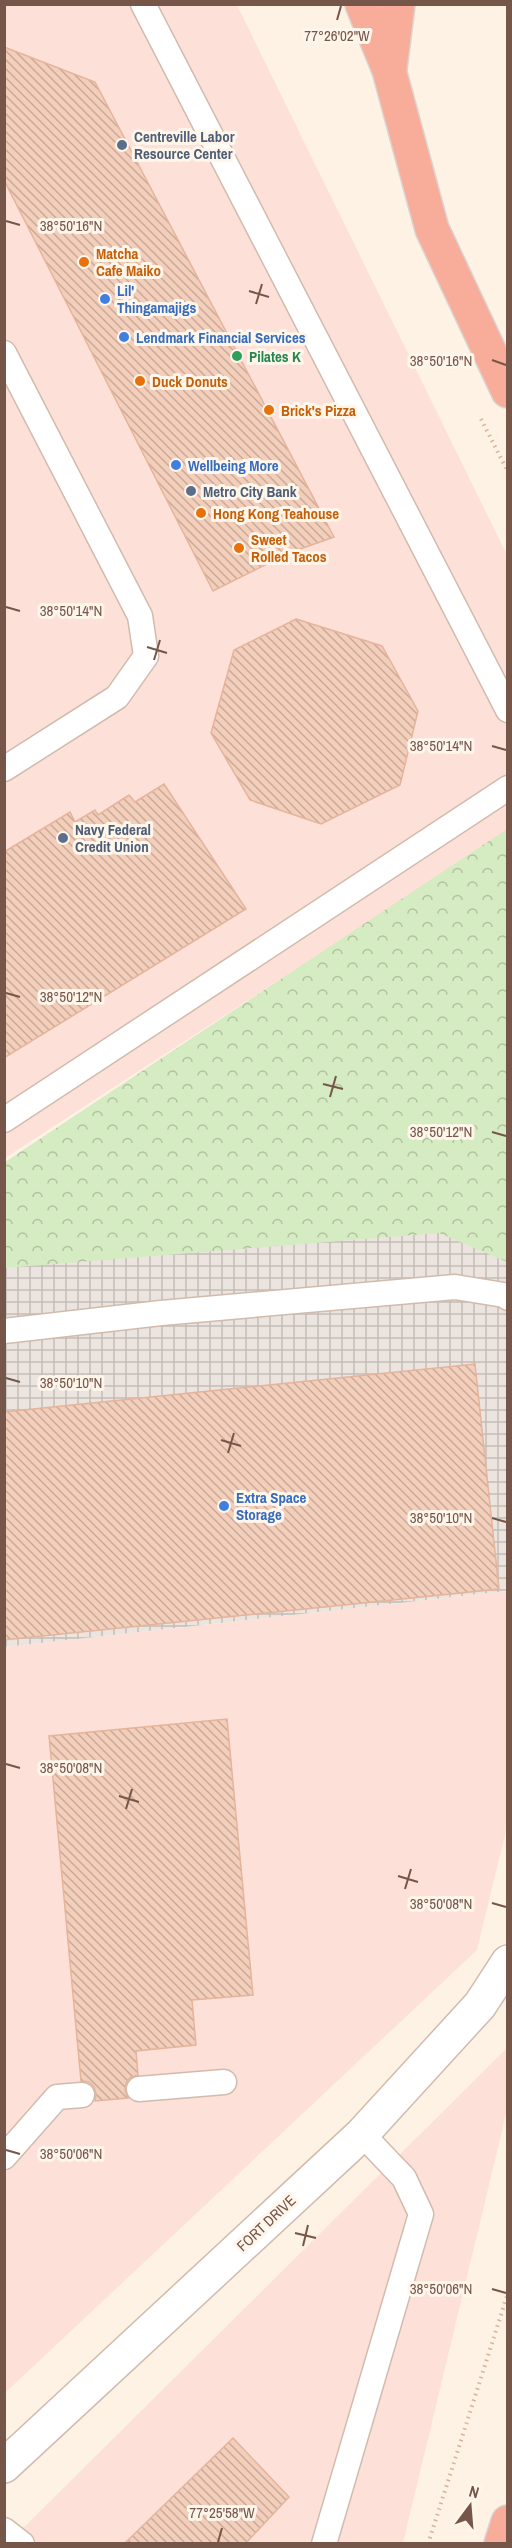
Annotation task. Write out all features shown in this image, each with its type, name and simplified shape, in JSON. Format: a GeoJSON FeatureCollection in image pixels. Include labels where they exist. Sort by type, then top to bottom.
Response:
{"type":"FeatureCollection","features":[{"type":"Feature","properties":{"kind":"highway"},"geometry":{"type":"LineString","coordinates":[[362,4],[389,70],[432,229],[507,391]]}},
{"type":"Feature","properties":{"kind":"highway"},"geometry":{"type":"LineString","coordinates":[[389,70],[398,4]]}},
{"type":"Feature","properties":{"kind":"highway"},"geometry":{"type":"LineString","coordinates":[[501,2544],[507,2522]]}},
{"type":"Feature","properties":{"kind":"street","name":"FORT DRIVE"},"geometry":{"type":"LineString","coordinates":[[4,2466],[362,2134],[480,2005],[507,1962]]}},
{"type":"Feature","properties":{"kind":"lane"},"geometry":{"type":"LineString","coordinates":[[143,4],[507,710]]}},
{"type":"Feature","properties":{"kind":"lane"},"geometry":{"type":"LineString","coordinates":[[4,353],[140,616],[146,656],[117,697],[4,769]]}},
{"type":"Feature","properties":{"kind":"lane"},"geometry":{"type":"LineString","coordinates":[[4,1120],[507,788]]}},
{"type":"Feature","properties":{"kind":"lane"},"geometry":{"type":"LineString","coordinates":[[4,1331],[161,1313],[455,1287],[504,1295],[507,1298]]}},
{"type":"Feature","properties":{"kind":"lane"},"geometry":{"type":"LineString","coordinates":[[139,2089],[224,2082]]}},
{"type":"Feature","properties":{"kind":"lane"},"geometry":{"type":"LineString","coordinates":[[4,2157],[57,2097],[82,2095]]}},
{"type":"Feature","properties":{"kind":"lane"},"geometry":{"type":"LineString","coordinates":[[324,2544],[420,2214],[404,2178],[362,2134]]}},
{"type":"Feature","properties":{"kind":"lane"},"geometry":{"type":"LineString","coordinates":[[4,2530],[22,2544]]}},
{"type":"Feature","properties":{"kind":"path"},"geometry":{"type":"LineString","coordinates":[[428,2544],[507,2293]]}},
{"type":"Feature","properties":{"kind":"shaded area"},"geometry":{"type":"Polygon","coordinates":[[[5,5],[237,5],[507,555],[507,832],[5,1158],[5,5]]]}},
{"type":"Feature","properties":{"kind":"shaded area"},"geometry":{"type":"Polygon","coordinates":[[[507,1150],[507,1591],[5,1647],[5,1181],[507,1150]]]}},
{"type":"Feature","properties":{"kind":"shaded area"},"geometry":{"type":"Polygon","coordinates":[[[507,1591],[507,1826],[477,1950],[5,2393],[5,1647],[507,1591]]]}},
{"type":"Feature","properties":{"kind":"shaded area"},"geometry":{"type":"Polygon","coordinates":[[[507,2048],[507,2110],[403,2543],[7,2544],[507,2048]]]}},
{"type":"Feature","properties":{"kind":"green space"},"geometry":{"type":"Polygon","coordinates":[[[507,829],[507,1262],[439,1233],[5,1268],[5,1162],[507,829]]]}},
{"type":"Feature","properties":{"kind":"building"},"geometry":{"type":"Polygon","coordinates":[[[4,47],[95,82],[334,537],[289,553],[213,591],[4,180],[4,47]]]}},
{"type":"Feature","properties":{"kind":"building"},"geometry":{"type":"Polygon","coordinates":[[[296,619],[382,646],[418,711],[400,785],[321,824],[250,800],[211,733],[234,650],[296,619]]]}},
{"type":"Feature","properties":{"kind":"building"},"geometry":{"type":"Polygon","coordinates":[[[164,784],[246,909],[4,1058],[4,852],[70,812],[75,822],[95,810],[98,815],[129,795],[135,802],[164,784]]]}},
{"type":"Feature","properties":{"kind":"building"},"geometry":{"type":"Polygon","coordinates":[[[475,1364],[499,1589],[4,1640],[4,1412],[475,1364]]]}},
{"type":"Feature","properties":{"kind":"building"},"geometry":{"type":"Polygon","coordinates":[[[227,1719],[253,1995],[192,2000],[196,2045],[136,2051],[138,2075],[130,2078],[126,2083],[125,2091],[128,2098],[95,2101],[94,2087],[89,2082],[81,2081],[49,1736],[227,1719]]]}},
{"type":"Feature","properties":{"kind":"building"},"geometry":{"type":"Polygon","coordinates":[[[233,2438],[289,2497],[245,2544],[124,2544],[233,2438]]]}},
{"type":"Feature","properties":{"kind":"place","name":"Centreville Labor Resource Center"},"geometry":{"type":"Point","coordinates":[122,145]}},
{"type":"Feature","properties":{"kind":"place","name":"Matcha Cafe Maiko"},"geometry":{"type":"Point","coordinates":[84,262]}},
{"type":"Feature","properties":{"kind":"place","name":"Lil' Thingamajigs"},"geometry":{"type":"Point","coordinates":[105,299]}},
{"type":"Feature","properties":{"kind":"place","name":"Lendmark Financial Services"},"geometry":{"type":"Point","coordinates":[124,337]}},
{"type":"Feature","properties":{"kind":"place","name":"Pilates K"},"geometry":{"type":"Point","coordinates":[237,356]}},
{"type":"Feature","properties":{"kind":"place","name":"Duck Donuts"},"geometry":{"type":"Point","coordinates":[140,381]}},
{"type":"Feature","properties":{"kind":"place","name":"Brick's Pizza"},"geometry":{"type":"Point","coordinates":[269,410]}},
{"type":"Feature","properties":{"kind":"place","name":"Wellbeing More"},"geometry":{"type":"Point","coordinates":[176,465]}},
{"type":"Feature","properties":{"kind":"place","name":"Metro City Bank"},"geometry":{"type":"Point","coordinates":[191,491]}},
{"type":"Feature","properties":{"kind":"place","name":"Hong Kong Teahouse"},"geometry":{"type":"Point","coordinates":[201,513]}},
{"type":"Feature","properties":{"kind":"place","name":"Sweet Rolled Tacos"},"geometry":{"type":"Point","coordinates":[239,548]}},
{"type":"Feature","properties":{"kind":"place","name":"Navy Federal Credit Union"},"geometry":{"type":"Point","coordinates":[63,838]}},
{"type":"Feature","properties":{"kind":"place","name":"Extra Space Storage"},"geometry":{"type":"Point","coordinates":[224,1506]}}]}
